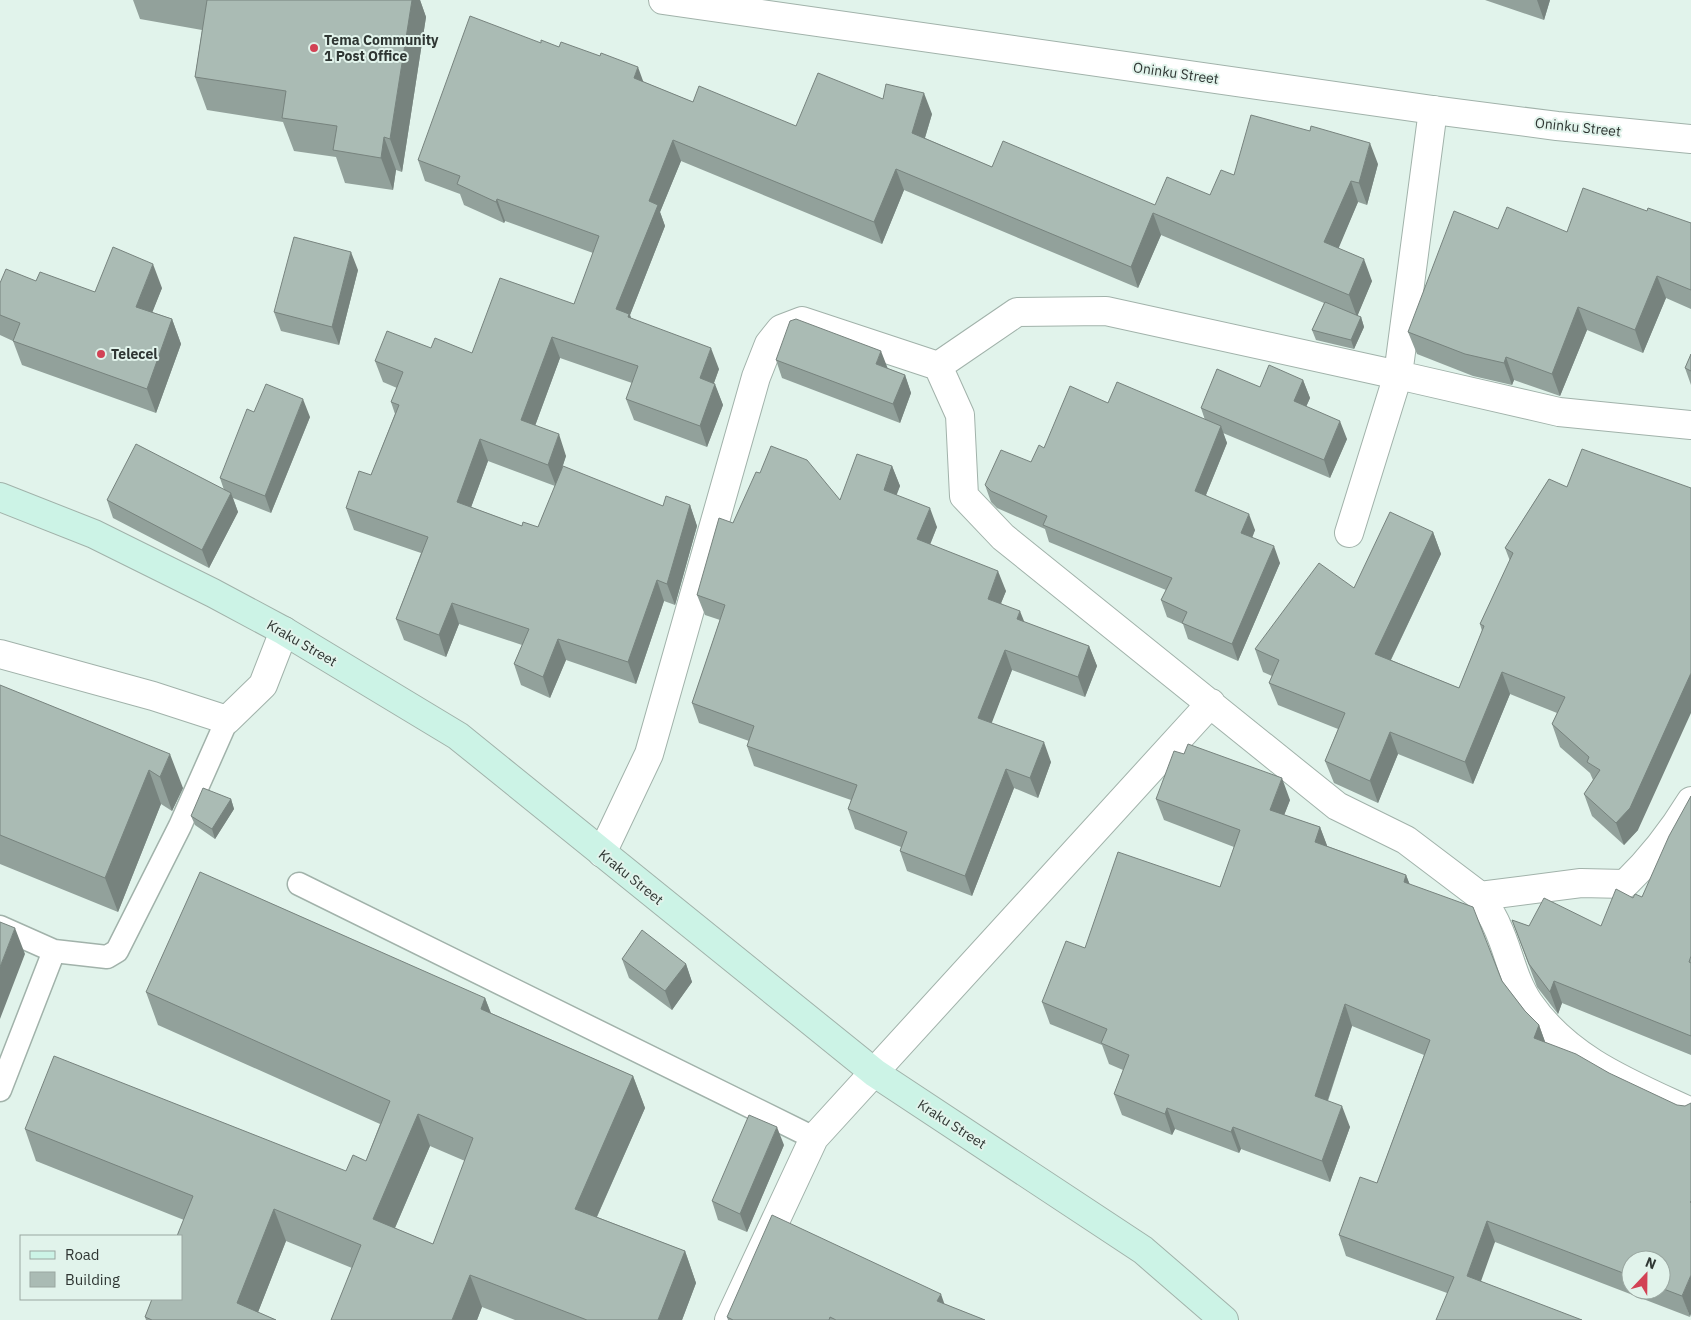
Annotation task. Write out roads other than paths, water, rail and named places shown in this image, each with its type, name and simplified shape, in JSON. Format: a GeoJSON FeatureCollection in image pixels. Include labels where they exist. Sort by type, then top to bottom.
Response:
{"type":"FeatureCollection","features":[{"type":"Feature","properties":{"kind":"main road","name":"Kraku Street"},"geometry":{"type":"LineString","coordinates":[[0,497],[94,534],[284,631],[458,736],[875,1073],[1143,1250],[1224,1320]]}},
{"type":"Feature","properties":{"kind":"street","name":"Oninku Street"},"geometry":{"type":"LineString","coordinates":[[663,0],[1433,110],[1557,126],[1691,139]]}},
{"type":"Feature","properties":{"kind":"street"},"geometry":{"type":"LineString","coordinates":[[1349,533],[1398,375],[1433,110]]}},
{"type":"Feature","properties":{"kind":"street"},"geometry":{"type":"LineString","coordinates":[[938,366],[1017,312],[1106,311],[1559,412],[1691,425]]}},
{"type":"Feature","properties":{"kind":"street"},"geometry":{"type":"LineString","coordinates":[[602,853],[649,754],[756,377],[769,344],[781,329],[802,321],[938,366],[960,415],[964,496],[1003,537],[1337,806],[1406,840],[1480,896],[1498,926],[1518,982],[1530,1003],[1569,1047],[1607,1072],[1691,1112]]}},
{"type":"Feature","properties":{"kind":"street"},"geometry":{"type":"LineString","coordinates":[[0,654],[153,696],[227,720],[263,685],[284,631]]}},
{"type":"Feature","properties":{"kind":"street"},"geometry":{"type":"LineString","coordinates":[[729,1320],[814,1138],[1210,703]]}},
{"type":"Feature","properties":{"kind":"street"},"geometry":{"type":"LineString","coordinates":[[1480,896],[1581,883],[1625,884],[1674,830],[1691,801]]}},
{"type":"Feature","properties":{"kind":"lane"},"geometry":{"type":"LineString","coordinates":[[0,927],[54,951],[107,957],[116,951],[180,826],[227,720]]}},
{"type":"Feature","properties":{"kind":"lane"},"geometry":{"type":"LineString","coordinates":[[299,884],[814,1138]]}},
{"type":"Feature","properties":{"kind":"lane"},"geometry":{"type":"LineString","coordinates":[[0,1090],[54,951]]}},
{"type":"Feature","properties":{"kind":"place","name":"Tema Community 1 Post Office"},"geometry":{"type":"Point","coordinates":[314,48]}},
{"type":"Feature","properties":{"kind":"place","name":"Telecel"},"geometry":{"type":"Point","coordinates":[101,354]}}]}
